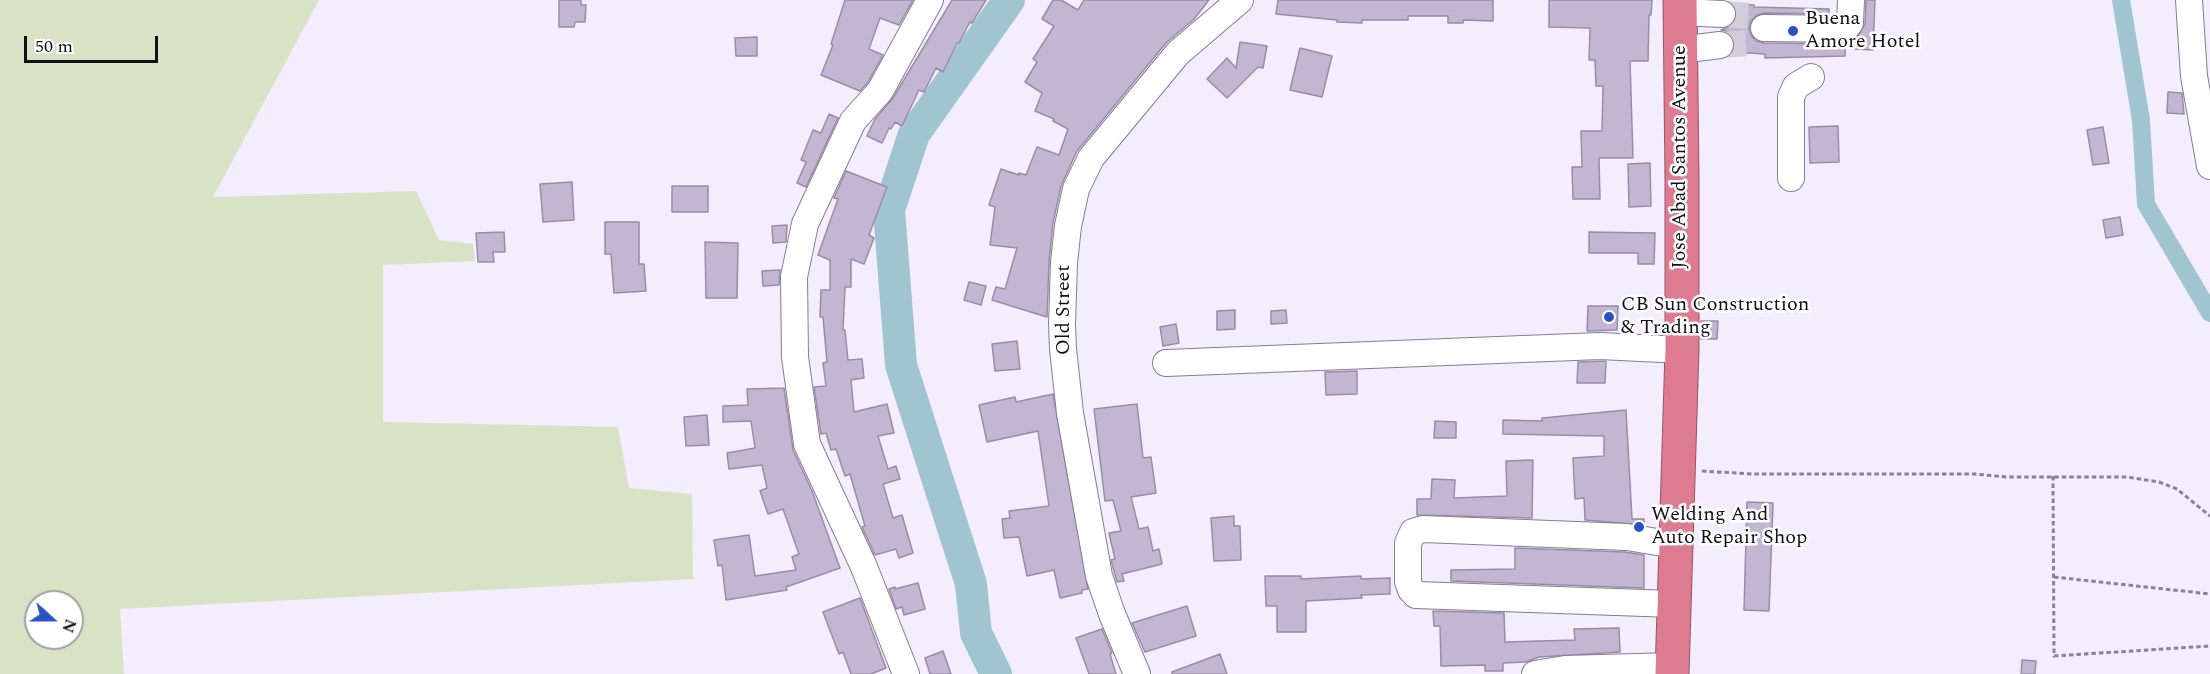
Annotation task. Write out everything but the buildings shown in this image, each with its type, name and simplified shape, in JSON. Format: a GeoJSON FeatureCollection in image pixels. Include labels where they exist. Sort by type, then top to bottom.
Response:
{"type":"FeatureCollection","features":[{"type":"Feature","properties":{"kind":"highway","name":"Jose Abad Santos Avenue"},"geometry":{"type":"LineString","coordinates":[[1672,670],[1682,350],[1680,6]]}},
{"type":"Feature","properties":{"kind":"street"},"geometry":{"type":"LineString","coordinates":[[906,674],[864,567],[807,444],[795,357],[794,277],[805,224],[853,121],[880,91],[930,0]]}},
{"type":"Feature","properties":{"kind":"street","name":"Old Street"},"geometry":{"type":"LineString","coordinates":[[1137,674],[1099,576],[1070,413],[1062,324],[1068,226],[1076,189],[1090,158],[1178,53],[1240,0]]}},
{"type":"Feature","properties":{"kind":"street"},"geometry":{"type":"LineString","coordinates":[[1757,29],[1845,29],[1850,23],[1851,0]]}},
{"type":"Feature","properties":{"kind":"street"},"geometry":{"type":"LineString","coordinates":[[2189,0],[2194,76],[2210,166]]}},
{"type":"Feature","properties":{"kind":"street"},"geometry":{"type":"LineString","coordinates":[[1680,6],[1719,7]]}},
{"type":"Feature","properties":{"kind":"street"},"geometry":{"type":"LineString","coordinates":[[1680,50],[1720,45]]}},
{"type":"Feature","properties":{"kind":"street"},"geometry":{"type":"LineString","coordinates":[[1791,178],[1791,97],[1796,86],[1811,76]]}},
{"type":"Feature","properties":{"kind":"street"},"geometry":{"type":"LineString","coordinates":[[1166,363],[1600,346],[1682,350]]}},
{"type":"Feature","properties":{"kind":"street"},"geometry":{"type":"LineString","coordinates":[[1673,604],[1416,595],[1408,582],[1408,543],[1413,532],[1423,529],[1627,537],[1675,545]]}},
{"type":"Feature","properties":{"kind":"street"},"geometry":{"type":"LineString","coordinates":[[1535,674],[1565,669],[1672,670]]}},
{"type":"Feature","properties":{"kind":"path"},"geometry":{"type":"LineString","coordinates":[[1710,472],[2127,477],[2159,482],[2178,489],[2210,516]]}},
{"type":"Feature","properties":{"kind":"path"},"geometry":{"type":"LineString","coordinates":[[2053,476],[2054,656],[2210,646]]}},
{"type":"Feature","properties":{"kind":"path"},"geometry":{"type":"LineString","coordinates":[[2054,577],[2210,594]]}},
{"type":"Feature","properties":{"kind":"green space"},"geometry":{"type":"Polygon","coordinates":[[[0,0],[319,0],[213,197],[416,191],[439,240],[473,244],[475,261],[383,265],[383,422],[618,427],[629,488],[692,494],[693,579],[120,609],[124,674],[0,674],[0,0]]]}},
{"type":"Feature","properties":{"kind":"waterway"},"geometry":{"type":"LineString","coordinates":[[996,674],[976,633],[971,584],[901,365],[889,210],[914,134],[1009,0]]}},
{"type":"Feature","properties":{"kind":"waterway"},"geometry":{"type":"LineString","coordinates":[[2121,0],[2141,120],[2146,204],[2210,313]]}},
{"type":"Feature","properties":{"kind":"tunnel"},"geometry":{"type":"LineString","coordinates":[[1722,14],[1753,16]]}},
{"type":"Feature","properties":{"kind":"tunnel"},"geometry":{"type":"LineString","coordinates":[[1720,45],[1752,43]]}},
{"type":"Feature","properties":{"kind":"place","name":"Buena Amore Hotel"},"geometry":{"type":"Point","coordinates":[1793,31]}},
{"type":"Feature","properties":{"kind":"place","name":"CB Sun Construction & Trading"},"geometry":{"type":"Point","coordinates":[1609,317]}},
{"type":"Feature","properties":{"kind":"place","name":"Welding And Auto Repair Shop"},"geometry":{"type":"Point","coordinates":[1639,527]}}]}
